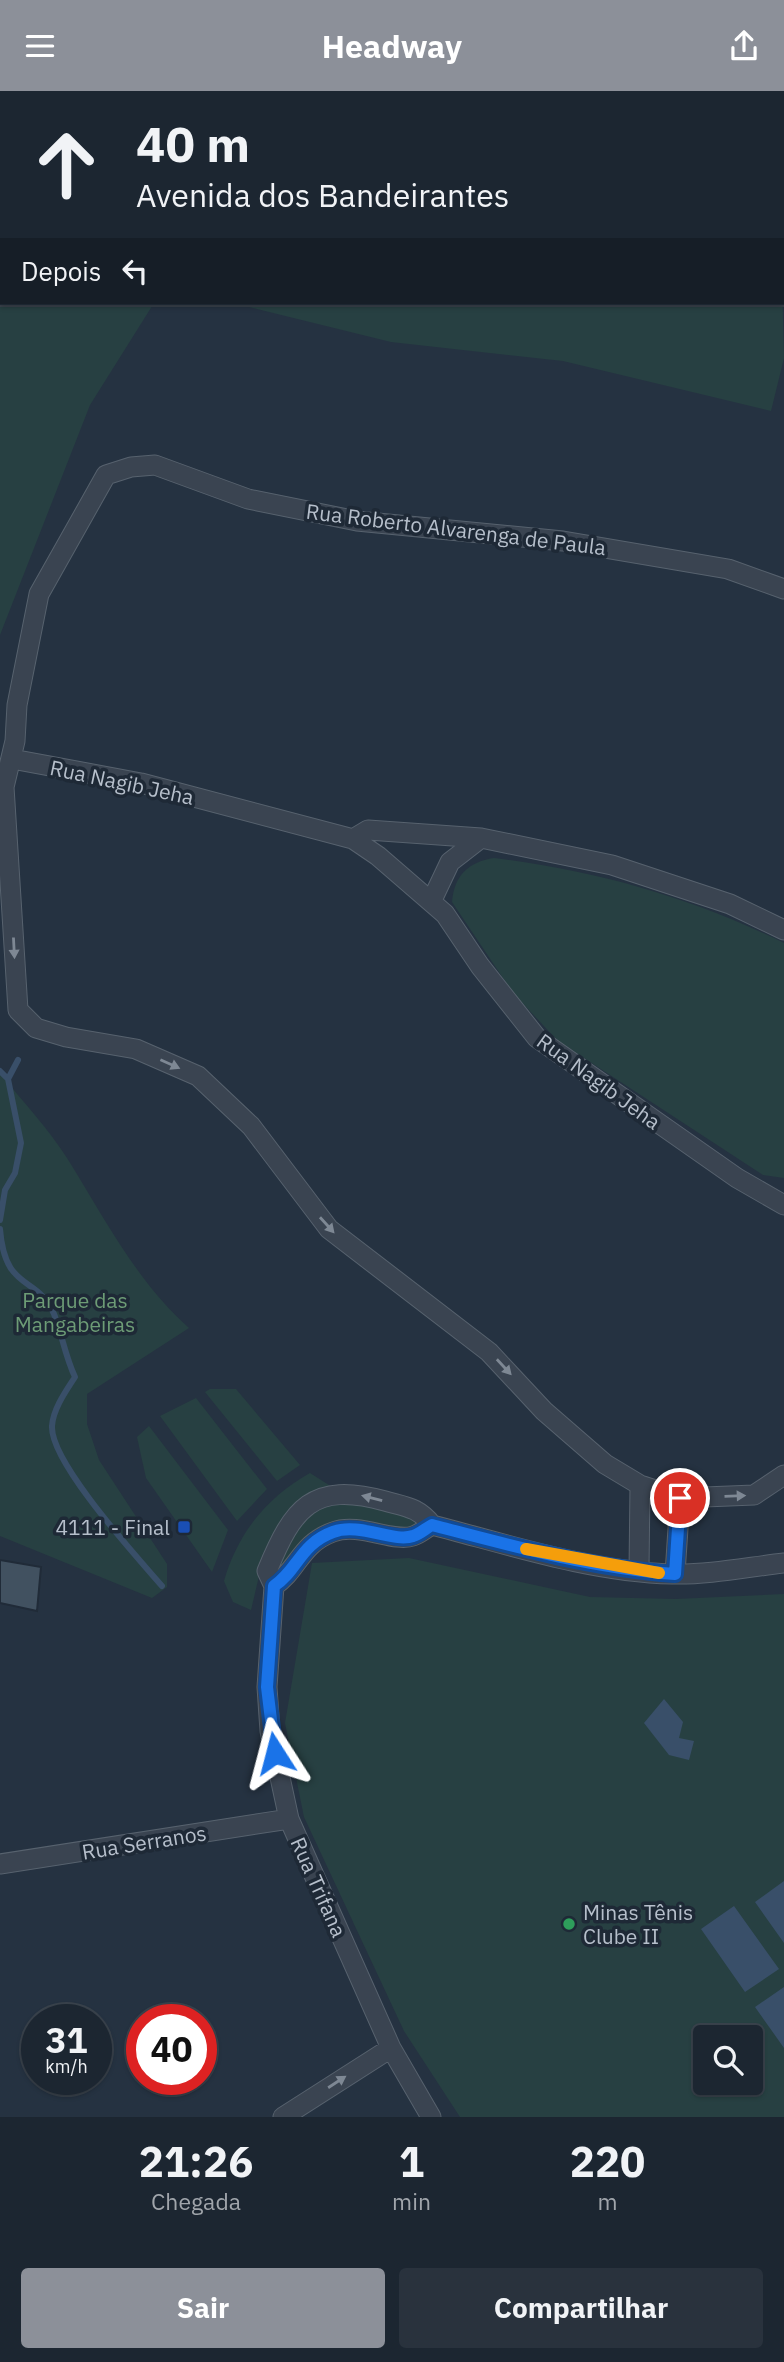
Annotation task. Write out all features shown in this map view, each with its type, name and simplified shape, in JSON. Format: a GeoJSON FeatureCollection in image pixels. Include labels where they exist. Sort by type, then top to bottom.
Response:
{"type":"FeatureCollection","features":[{"type":"Feature","properties":{"kind":"street","name":"Rua Roberto Alvarenga de Paula"},"geometry":{"type":"LineString","coordinates":[[680,1498],[640,1485],[605,1464],[544,1411],[489,1352],[329,1229],[251,1126],[198,1076],[136,1049],[66,1037],[36,1028],[18,1010],[4,787],[12,759],[17,705],[39,594],[106,475],[131,467],[155,465],[248,499],[357,521],[563,541],[728,569],[784,589]]}},
{"type":"Feature","properties":{"kind":"street","name":"Rua Nagib Jeha"},"geometry":{"type":"LineString","coordinates":[[12,759],[141,783],[353,839],[432,900],[537,1038],[737,1178],[784,1205]]}},
{"type":"Feature","properties":{"kind":"street","name":"Rua Nagib Jeha"},"geometry":{"type":"LineString","coordinates":[[353,839],[368,830],[481,838],[612,865],[730,904],[784,930]]}},
{"type":"Feature","properties":{"kind":"street"},"geometry":{"type":"LineString","coordinates":[[432,900],[450,862],[481,838]]}},
{"type":"Feature","properties":{"kind":"street"},"geometry":{"type":"LineString","coordinates":[[675,1574],[680,1498],[754,1495],[784,1475]]}},
{"type":"Feature","properties":{"kind":"street"},"geometry":{"type":"LineString","coordinates":[[639,1571],[640,1485]]}},
{"type":"Feature","properties":{"kind":"street","name":"Rua Trifana"},"geometry":{"type":"LineString","coordinates":[[430,2117],[391,2048],[289,1819],[270,1731],[267,1687],[274,1586],[267,1571],[286,1527],[303,1509],[325,1497],[338,1494],[365,1496],[421,1511],[432,1525]]}},
{"type":"Feature","properties":{"kind":"street"},"geometry":{"type":"LineString","coordinates":[[274,1586],[286,1578],[291,1566],[309,1545],[335,1531],[349,1528],[411,1537],[432,1525],[543,1554],[639,1571],[675,1574],[784,1563]]}},
{"type":"Feature","properties":{"kind":"street","name":"Rua Serranos"},"geometry":{"type":"LineString","coordinates":[[0,1864],[289,1819]]}},
{"type":"Feature","properties":{"kind":"street"},"geometry":{"type":"LineString","coordinates":[[283,2117],[391,2048]]}},
{"type":"Feature","properties":{"kind":"green space"},"geometry":{"type":"Polygon","coordinates":[[[0,305],[153,305],[90,405],[0,635],[0,305]]]}},
{"type":"Feature","properties":{"kind":"green space"},"geometry":{"type":"Polygon","coordinates":[[[241,305],[783,305],[784,358],[771,411],[563,361],[391,342],[241,305]]]}},
{"type":"Feature","properties":{"kind":"green space"},"geometry":{"type":"Polygon","coordinates":[[[494,858],[570,870],[642,888],[714,912],[784,943],[784,1178],[763,1175],[558,1041],[513,993],[452,902],[456,885],[464,872],[477,863],[494,858]]]}},
{"type":"Feature","properties":{"kind":"green space","name":"Parque das Mangabeiras"},"geometry":{"type":"Polygon","coordinates":[[[0,1073],[60,1147],[137,1269],[170,1310],[189,1328],[87,1394],[87,1424],[99,1460],[167,1564],[167,1587],[152,1598],[0,1536],[0,1073]]]}},
{"type":"Feature","properties":{"kind":"green space"},"geometry":{"type":"Polygon","coordinates":[[[210,1389],[236,1389],[300,1465],[277,1481],[205,1392],[210,1389]]]}},
{"type":"Feature","properties":{"kind":"green space"},"geometry":{"type":"Polygon","coordinates":[[[196,1398],[267,1489],[237,1521],[160,1416],[196,1398]]]}},
{"type":"Feature","properties":{"kind":"green space"},"geometry":{"type":"Polygon","coordinates":[[[149,1426],[228,1530],[212,1572],[146,1478],[137,1437],[149,1426]]]}},
{"type":"Feature","properties":{"kind":"green space"},"geometry":{"type":"Polygon","coordinates":[[[310,1473],[332,1487],[260,1572],[251,1610],[233,1602],[224,1581],[237,1547],[267,1506],[310,1473]]]}},
{"type":"Feature","properties":{"kind":"green space"},"geometry":{"type":"Polygon","coordinates":[[[339,1500],[418,1517],[423,1523],[410,1531],[349,1522],[281,1574],[273,1571],[306,1514],[339,1500]]]}},
{"type":"Feature","properties":{"kind":"green space","name":"Minas Tênis Clube II"},"geometry":{"type":"Polygon","coordinates":[[[409,1558],[590,1597],[676,1599],[784,1594],[784,2117],[460,2117],[404,2031],[304,1817],[285,1723],[312,1563],[409,1558]]]}},
{"type":"Feature","properties":{"kind":"water"},"geometry":{"type":"Polygon","coordinates":[[[664,1699],[683,1722],[679,1738],[694,1741],[689,1760],[669,1755],[644,1723],[664,1699]]]}},
{"type":"Feature","properties":{"kind":"water"},"geometry":{"type":"Polygon","coordinates":[[[784,1881],[784,1943],[755,1902],[784,1881]]]}},
{"type":"Feature","properties":{"kind":"water"},"geometry":{"type":"Polygon","coordinates":[[[734,1906],[779,1969],[745,1992],[701,1929],[734,1906]]]}},
{"type":"Feature","properties":{"kind":"water"},"geometry":{"type":"Polygon","coordinates":[[[784,1987],[784,2048],[755,2007],[784,1987]]]}},
{"type":"Feature","properties":{"kind":"building"},"geometry":{"type":"Polygon","coordinates":[[[0,1560],[41,1567],[37,1611],[0,1603],[0,1560]]]}},
{"type":"Feature","properties":{"kind":"waterway"},"geometry":{"type":"LineString","coordinates":[[8,1079],[18,1060]]}},
{"type":"Feature","properties":{"kind":"waterway"},"geometry":{"type":"LineString","coordinates":[[0,1071],[8,1079],[21,1143],[15,1173],[5,1190],[0,1220]]}},
{"type":"Feature","properties":{"kind":"waterway"},"geometry":{"type":"LineString","coordinates":[[0,1229],[8,1264],[22,1281],[47,1301],[54,1314],[75,1377],[55,1413],[52,1426],[55,1442],[79,1485],[162,1586]]}},
{"type":"Feature","properties":{"kind":"slow traffic"},"geometry":{"type":"LineString","coordinates":[[526,1549],[659,1573]]}},
{"type":"Feature","properties":{"kind":"place","name":"4111 - Final"},"geometry":{"type":"Point","coordinates":[184,1527]}},
{"type":"Feature","properties":{"kind":"place","name":"Minas Tênis Clube II"},"geometry":{"type":"Point","coordinates":[569,1924]}},
{"type":"Feature","properties":{"kind":"route"},"geometry":{"type":"LineString","coordinates":[[275,1753],[270,1731],[267,1687],[274,1586],[286,1578],[299,1554],[321,1537],[349,1528],[411,1537],[432,1525],[543,1554],[639,1571],[675,1574],[680,1498]]}}]}
